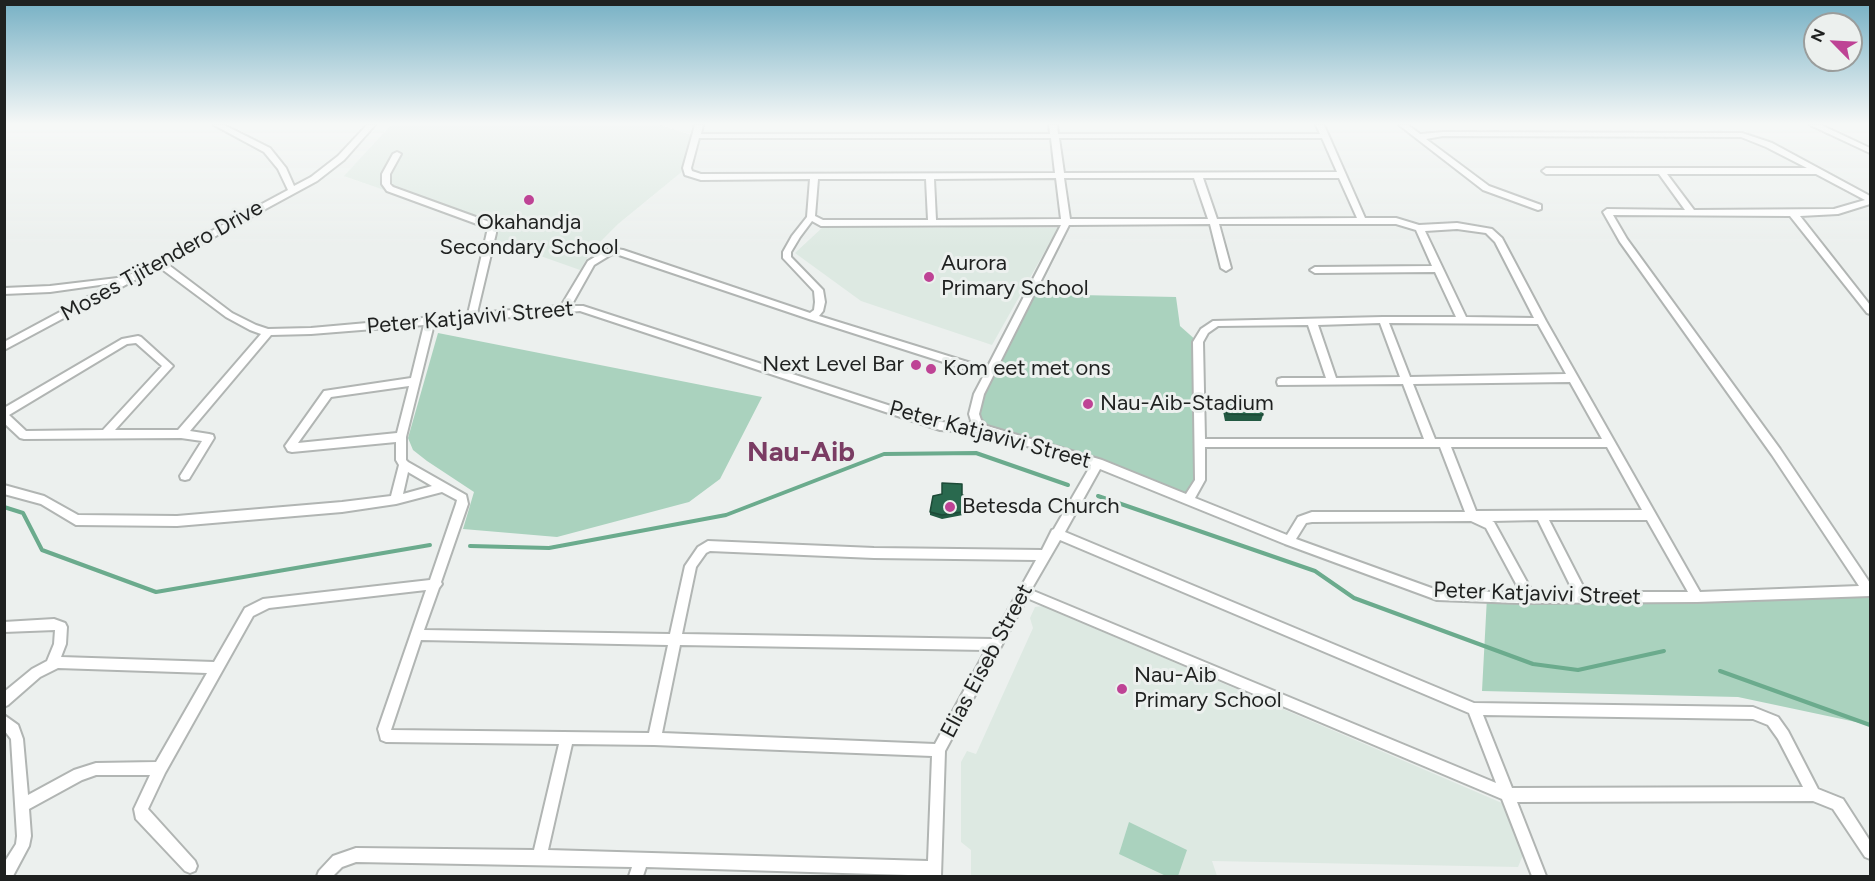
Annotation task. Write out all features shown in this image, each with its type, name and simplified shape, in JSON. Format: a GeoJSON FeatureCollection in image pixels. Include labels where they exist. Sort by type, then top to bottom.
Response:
{"type":"FeatureCollection","features":[{"type":"Feature","properties":{"kind":"street"},"geometry":{"type":"LineString","coordinates":[[280,166],[292,190]]}},
{"type":"Feature","properties":{"kind":"street","name":"Moses Tjitendero Drive"},"geometry":{"type":"LineString","coordinates":[[4,347],[292,190],[331,166]]}},
{"type":"Feature","properties":{"kind":"street"},"geometry":{"type":"LineString","coordinates":[[390,166],[386,174],[386,183],[390,189],[492,226],[472,316]]}},
{"type":"Feature","properties":{"kind":"street"},"geometry":{"type":"LineString","coordinates":[[688,166],[688,173],[694,176],[1059,178],[1342,175]]}},
{"type":"Feature","properties":{"kind":"street"},"geometry":{"type":"LineString","coordinates":[[983,429],[976,422],[974,414],[979,394],[1066,223],[1058,166]]}},
{"type":"Feature","properties":{"kind":"street"},"geometry":{"type":"LineString","coordinates":[[1338,166],[1362,221]]}},
{"type":"Feature","properties":{"kind":"street"},"geometry":{"type":"LineString","coordinates":[[1457,166],[1486,188],[1538,207]]}},
{"type":"Feature","properties":{"kind":"street"},"geometry":{"type":"LineString","coordinates":[[1807,166],[1870,200]]}},
{"type":"Feature","properties":{"kind":"street"},"geometry":{"type":"LineString","coordinates":[[1546,171],[1816,171]]}},
{"type":"Feature","properties":{"kind":"street"},"geometry":{"type":"LineString","coordinates":[[1661,171],[1691,212]]}},
{"type":"Feature","properties":{"kind":"street"},"geometry":{"type":"LineString","coordinates":[[930,176],[932,223]]}},
{"type":"Feature","properties":{"kind":"street"},"geometry":{"type":"LineString","coordinates":[[812,317],[818,311],[820,302],[818,290],[787,258],[787,252],[811,217],[814,177]]}},
{"type":"Feature","properties":{"kind":"street"},"geometry":{"type":"LineString","coordinates":[[1198,177],[1226,268]]}},
{"type":"Feature","properties":{"kind":"street"},"geometry":{"type":"LineString","coordinates":[[1870,200],[1835,212],[1606,212],[1623,240],[1776,452],[1870,591]]}},
{"type":"Feature","properties":{"kind":"street"},"geometry":{"type":"LineString","coordinates":[[1793,213],[1870,311]]}},
{"type":"Feature","properties":{"kind":"street"},"geometry":{"type":"LineString","coordinates":[[811,217],[821,223],[1395,221],[1419,228],[1457,226],[1489,231],[1499,240],[1541,321],[1652,514],[1696,597]]}},
{"type":"Feature","properties":{"kind":"street"},"geometry":{"type":"LineString","coordinates":[[1419,228],[1462,320]]}},
{"type":"Feature","properties":{"kind":"street"},"geometry":{"type":"LineString","coordinates":[[565,307],[591,263],[610,251],[620,252],[812,317],[990,373]]}},
{"type":"Feature","properties":{"kind":"street","name":"Peter Katjavivi Street"},"geometry":{"type":"LineString","coordinates":[[159,262],[229,315],[253,328],[268,332],[311,331],[565,307],[595,311],[940,426],[983,429],[1098,463],[1289,541],[1437,595],[1530,598],[1696,597],[1870,591]]}},
{"type":"Feature","properties":{"kind":"street"},"geometry":{"type":"LineString","coordinates":[[1315,270],[1438,270]]}},
{"type":"Feature","properties":{"kind":"street"},"geometry":{"type":"LineString","coordinates":[[4,291],[50,289],[129,278]]}},
{"type":"Feature","properties":{"kind":"street"},"geometry":{"type":"LineString","coordinates":[[430,320],[401,436],[401,460],[404,465],[462,498],[462,504],[419,635],[384,729],[386,736],[567,737],[939,750]]}},
{"type":"Feature","properties":{"kind":"street"},"geometry":{"type":"LineString","coordinates":[[1189,499],[1200,480],[1198,342],[1204,331],[1216,323],[1383,320],[1541,321]]}},
{"type":"Feature","properties":{"kind":"street"},"geometry":{"type":"LineString","coordinates":[[1383,320],[1431,443]]}},
{"type":"Feature","properties":{"kind":"street"},"geometry":{"type":"LineString","coordinates":[[1312,322],[1332,381]]}},
{"type":"Feature","properties":{"kind":"street"},"geometry":{"type":"LineString","coordinates":[[181,434],[268,332]]}},
{"type":"Feature","properties":{"kind":"street"},"geometry":{"type":"LineString","coordinates":[[105,435],[168,366],[138,339],[125,341],[4,414],[24,435],[105,435],[181,434],[209,438],[185,476]]}},
{"type":"Feature","properties":{"kind":"street"},"geometry":{"type":"LineString","coordinates":[[1282,382],[1574,378]]}},
{"type":"Feature","properties":{"kind":"street"},"geometry":{"type":"LineString","coordinates":[[401,436],[292,448],[290,446],[328,394],[414,381]]}},
{"type":"Feature","properties":{"kind":"street"},"geometry":{"type":"LineString","coordinates":[[1200,443],[1610,442]]}},
{"type":"Feature","properties":{"kind":"street"},"geometry":{"type":"LineString","coordinates":[[1444,443],[1472,516],[1490,525],[1530,598]]}},
{"type":"Feature","properties":{"kind":"street","name":"Elias Eiseb Street"},"geometry":{"type":"LineString","coordinates":[[934,872],[939,750],[1056,533],[1098,463]]}},
{"type":"Feature","properties":{"kind":"street"},"geometry":{"type":"LineString","coordinates":[[396,500],[404,465]]}},
{"type":"Feature","properties":{"kind":"street"},"geometry":{"type":"LineString","coordinates":[[4,489],[44,500],[76,520],[177,521],[396,500],[444,487]]}},
{"type":"Feature","properties":{"kind":"street"},"geometry":{"type":"LineString","coordinates":[[1289,541],[1302,520],[1312,517],[1652,514]]}},
{"type":"Feature","properties":{"kind":"street"},"geometry":{"type":"LineString","coordinates":[[1541,515],[1582,597]]}},
{"type":"Feature","properties":{"kind":"street"},"geometry":{"type":"LineString","coordinates":[[1056,533],[1474,709],[1753,713],[1773,721],[1784,735],[1813,794]]}},
{"type":"Feature","properties":{"kind":"street"},"geometry":{"type":"LineString","coordinates":[[654,740],[691,566],[702,550],[708,546],[873,553],[1044,555]]}},
{"type":"Feature","properties":{"kind":"street"},"geometry":{"type":"LineString","coordinates":[[190,866],[141,814],[160,768],[249,612],[267,603],[436,584]]}},
{"type":"Feature","properties":{"kind":"street"},"geometry":{"type":"LineString","coordinates":[[1024,592],[1509,795],[1813,794],[1838,804],[1870,852]]}},
{"type":"Feature","properties":{"kind":"street"},"geometry":{"type":"LineString","coordinates":[[4,627],[54,624],[61,627],[60,644],[52,664]]}},
{"type":"Feature","properties":{"kind":"street"},"geometry":{"type":"LineString","coordinates":[[419,635],[995,645]]}},
{"type":"Feature","properties":{"kind":"street"},"geometry":{"type":"LineString","coordinates":[[4,701],[36,673],[52,664],[218,668]]}},
{"type":"Feature","properties":{"kind":"street"},"geometry":{"type":"LineString","coordinates":[[1474,709],[1539,876]]}},
{"type":"Feature","properties":{"kind":"street"},"geometry":{"type":"LineString","coordinates":[[4,721],[13,729],[17,739],[23,805],[22,846],[5,876]]}},
{"type":"Feature","properties":{"kind":"street"},"geometry":{"type":"LineString","coordinates":[[539,857],[567,737]]}},
{"type":"Feature","properties":{"kind":"street"},"geometry":{"type":"LineString","coordinates":[[23,805],[96,769],[160,768]]}},
{"type":"Feature","properties":{"kind":"street"},"geometry":{"type":"LineString","coordinates":[[324,876],[338,861],[356,855],[539,857],[934,872]]}},
{"type":"Feature","properties":{"kind":"street"},"geometry":{"type":"LineString","coordinates":[[636,876],[640,862]]}},
{"type":"Feature","properties":{"kind":"shaded area"},"geometry":{"type":"Polygon","coordinates":[[[353,166],[685,166],[684,170],[618,224],[592,250],[580,270],[484,236],[485,228],[479,223],[344,176],[353,166]]]}},
{"type":"Feature","properties":{"kind":"shaded area","name":"Aurora Primary School"},"geometry":{"type":"Polygon","coordinates":[[[824,226],[1058,228],[992,345],[861,301],[795,253],[824,226]]]}},
{"type":"Feature","properties":{"kind":"shaded area","name":"Nau-Aib Primary School"},"geometry":{"type":"Polygon","coordinates":[[[1043,606],[1502,803],[1523,855],[1518,867],[1212,861],[1217,876],[971,876],[971,850],[961,842],[961,762],[967,751],[976,754],[1033,628],[1030,618],[1035,607],[1043,606]]]}},
{"type":"Feature","properties":{"kind":"green space","name":"Nau-Aib-Stadium"},"geometry":{"type":"Polygon","coordinates":[[[1030,294],[1176,297],[1180,326],[1198,342],[1200,480],[1189,499],[1098,463],[983,429],[976,422],[979,394],[1030,294]]]}},
{"type":"Feature","properties":{"kind":"green space"},"geometry":{"type":"Polygon","coordinates":[[[438,333],[762,397],[720,479],[689,502],[557,537],[463,529],[474,492],[413,450],[408,438],[438,333]]]}},
{"type":"Feature","properties":{"kind":"green space"},"geometry":{"type":"Polygon","coordinates":[[[1870,591],[1870,725],[1738,697],[1482,691],[1487,597],[1696,597],[1870,591]]]}},
{"type":"Feature","properties":{"kind":"green space"},"geometry":{"type":"Polygon","coordinates":[[[1129,822],[1187,850],[1178,876],[1166,876],[1119,854],[1129,822]]]}},
{"type":"Feature","properties":{"kind":"building"},"geometry":{"type":"Polygon","coordinates":[[[1225,405],[1261,405],[1263,415],[1227,414],[1225,405]]]}},
{"type":"Feature","properties":{"kind":"building","name":"Betesda Church"},"geometry":{"type":"Polygon","coordinates":[[[942,483],[962,484],[962,495],[968,497],[968,511],[942,515],[930,512],[933,496],[942,494],[942,483]]]}},
{"type":"Feature","properties":{"kind":"waterway"},"geometry":{"type":"LineString","coordinates":[[470,546],[549,548],[726,515],[884,454],[976,453],[1068,485]]}},
{"type":"Feature","properties":{"kind":"waterway"},"geometry":{"type":"LineString","coordinates":[[1098,496],[1315,571],[1354,598],[1533,664],[1578,670],[1664,651]]}},
{"type":"Feature","properties":{"kind":"waterway"},"geometry":{"type":"LineString","coordinates":[[4,507],[23,513],[42,550],[156,592],[430,545]]}},
{"type":"Feature","properties":{"kind":"waterway"},"geometry":{"type":"LineString","coordinates":[[1720,671],[1870,725]]}},
{"type":"Feature","properties":{"kind":"place","name":"Okahandja Secondary School"},"geometry":{"type":"Point","coordinates":[529,200]}},
{"type":"Feature","properties":{"kind":"place","name":"Aurora Primary School"},"geometry":{"type":"Point","coordinates":[929,277]}},
{"type":"Feature","properties":{"kind":"place","name":"Next Level Bar"},"geometry":{"type":"Point","coordinates":[916,365]}},
{"type":"Feature","properties":{"kind":"place","name":"Kom eet met ons"},"geometry":{"type":"Point","coordinates":[931,369]}},
{"type":"Feature","properties":{"kind":"place","name":"Nau-Aib-Stadium"},"geometry":{"type":"Point","coordinates":[1088,404]}},
{"type":"Feature","properties":{"kind":"place","name":"Betesda Church"},"geometry":{"type":"Point","coordinates":[950,507]}},
{"type":"Feature","properties":{"kind":"place","name":"Nau-Aib Primary School"},"geometry":{"type":"Point","coordinates":[1122,689]}},
{"type":"Feature","properties":{"kind":"district","name":"Nau-Aib"},"geometry":{"type":"Point","coordinates":[801,453]}}]}
